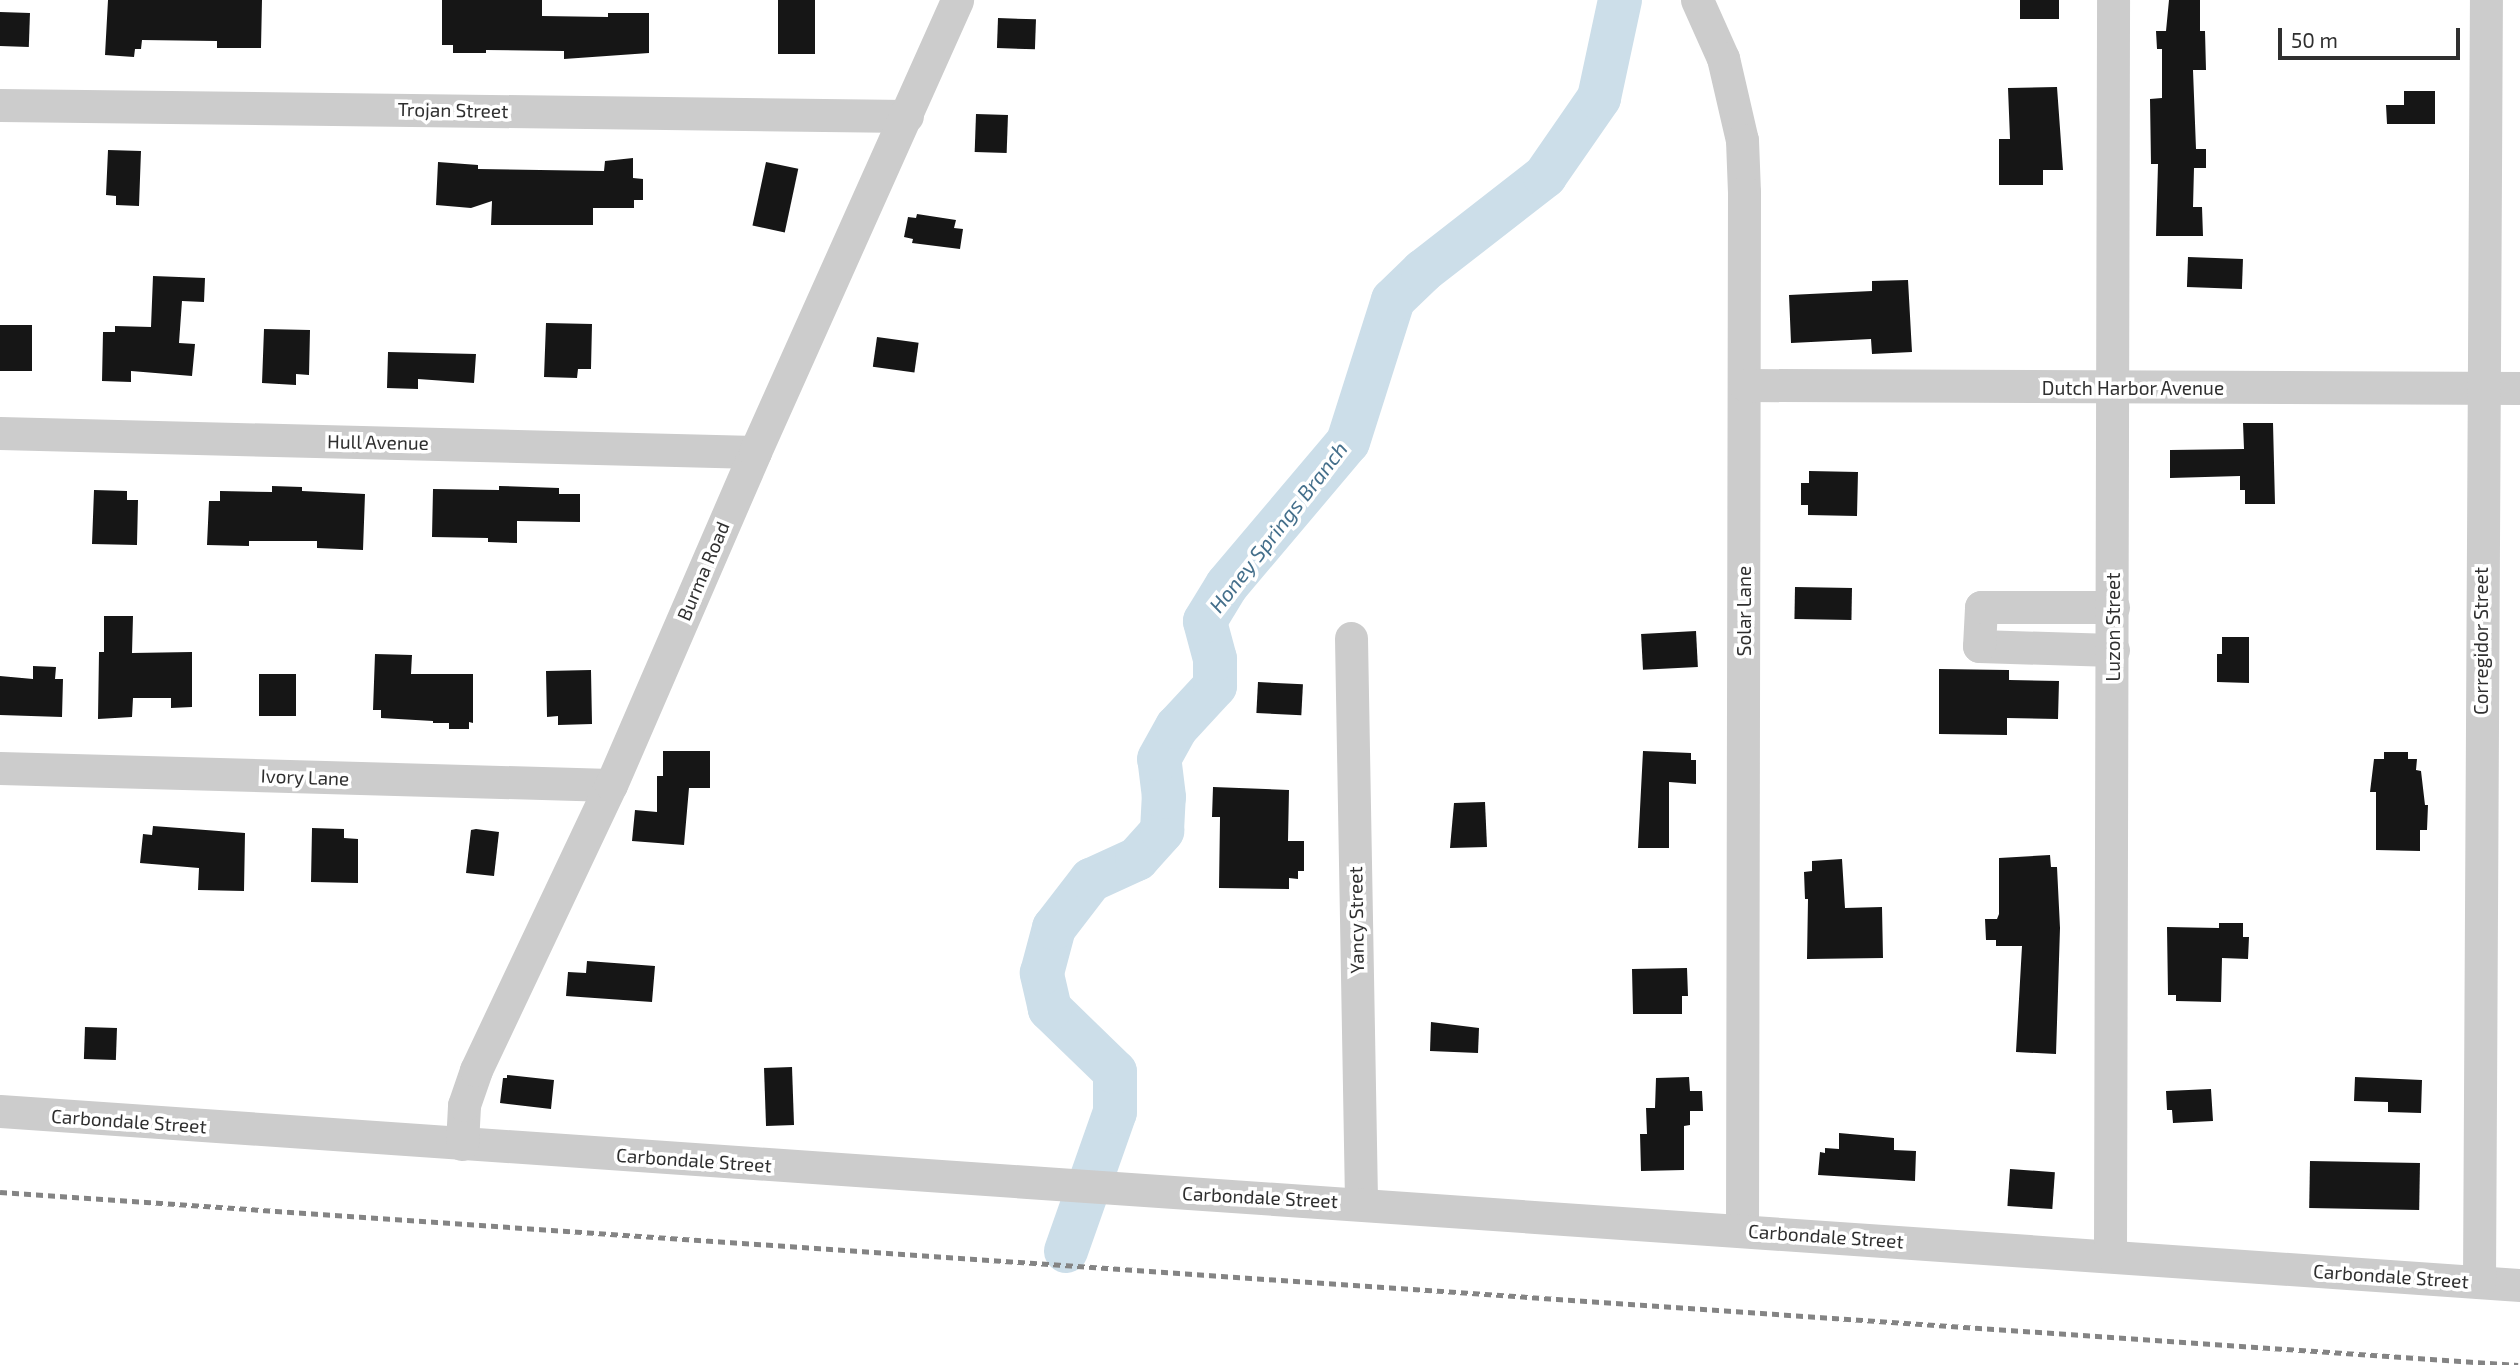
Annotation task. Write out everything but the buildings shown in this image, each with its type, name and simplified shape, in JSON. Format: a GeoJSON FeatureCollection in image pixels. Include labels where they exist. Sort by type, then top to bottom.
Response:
{"type":"FeatureCollection","features":[{"type":"Feature","properties":{"kind":"street","name":"Burma Road"},"geometry":{"type":"LineString","coordinates":[[462,1144],[464,1105],[476,1070],[611,785],[755,452],[957,0]]}},
{"type":"Feature","properties":{"kind":"street","name":"Solar Lane"},"geometry":{"type":"LineString","coordinates":[[1697,0],[1723,58],[1742,140],[1745,385],[1742,1230]]}},
{"type":"Feature","properties":{"kind":"street","name":"Luzon Street"},"geometry":{"type":"LineString","coordinates":[[2110,1254],[2113,0]]}},
{"type":"Feature","properties":{"kind":"street","name":"Corregidor Street"},"geometry":{"type":"LineString","coordinates":[[2479,1282],[2486,0]]}},
{"type":"Feature","properties":{"kind":"street","name":"Trojan Street"},"geometry":{"type":"LineString","coordinates":[[0,105],[907,116]]}},
{"type":"Feature","properties":{"kind":"street","name":"Dutch Harbor Avenue"},"geometry":{"type":"LineString","coordinates":[[1745,385],[2520,388]]}},
{"type":"Feature","properties":{"kind":"street","name":"Hull Avenue"},"geometry":{"type":"LineString","coordinates":[[0,433],[755,452]]}},
{"type":"Feature","properties":{"kind":"street"},"geometry":{"type":"LineString","coordinates":[[2113,607],[1982,607],[1979,646],[2113,650]]}},
{"type":"Feature","properties":{"kind":"street","name":"Yancy Street"},"geometry":{"type":"LineString","coordinates":[[1352,638],[1360,1202]]}},
{"type":"Feature","properties":{"kind":"street","name":"Ivory Lane"},"geometry":{"type":"LineString","coordinates":[[0,768],[611,785]]}},
{"type":"Feature","properties":{"kind":"street","name":"Carbondale Street"},"geometry":{"type":"LineString","coordinates":[[0,1111],[1360,1202],[2520,1285]]}},
{"type":"Feature","properties":{"kind":"waterway","name":"Honey Springs Branch"},"geometry":{"type":"LineString","coordinates":[[1066,1251],[1115,1112],[1115,1072],[1050,1009],[1042,973],[1054,928],[1091,880],[1137,859],[1162,831],[1164,797],[1159,759],[1177,727],[1215,686],[1215,659],[1205,621],[1227,585],[1348,442],[1393,300],[1423,271],[1545,176],[1599,98],[1620,0]]}},
{"type":"Feature","properties":{"kind":"railway"},"geometry":{"type":"LineString","coordinates":[[0,1192],[2518,1365]]}}]}
